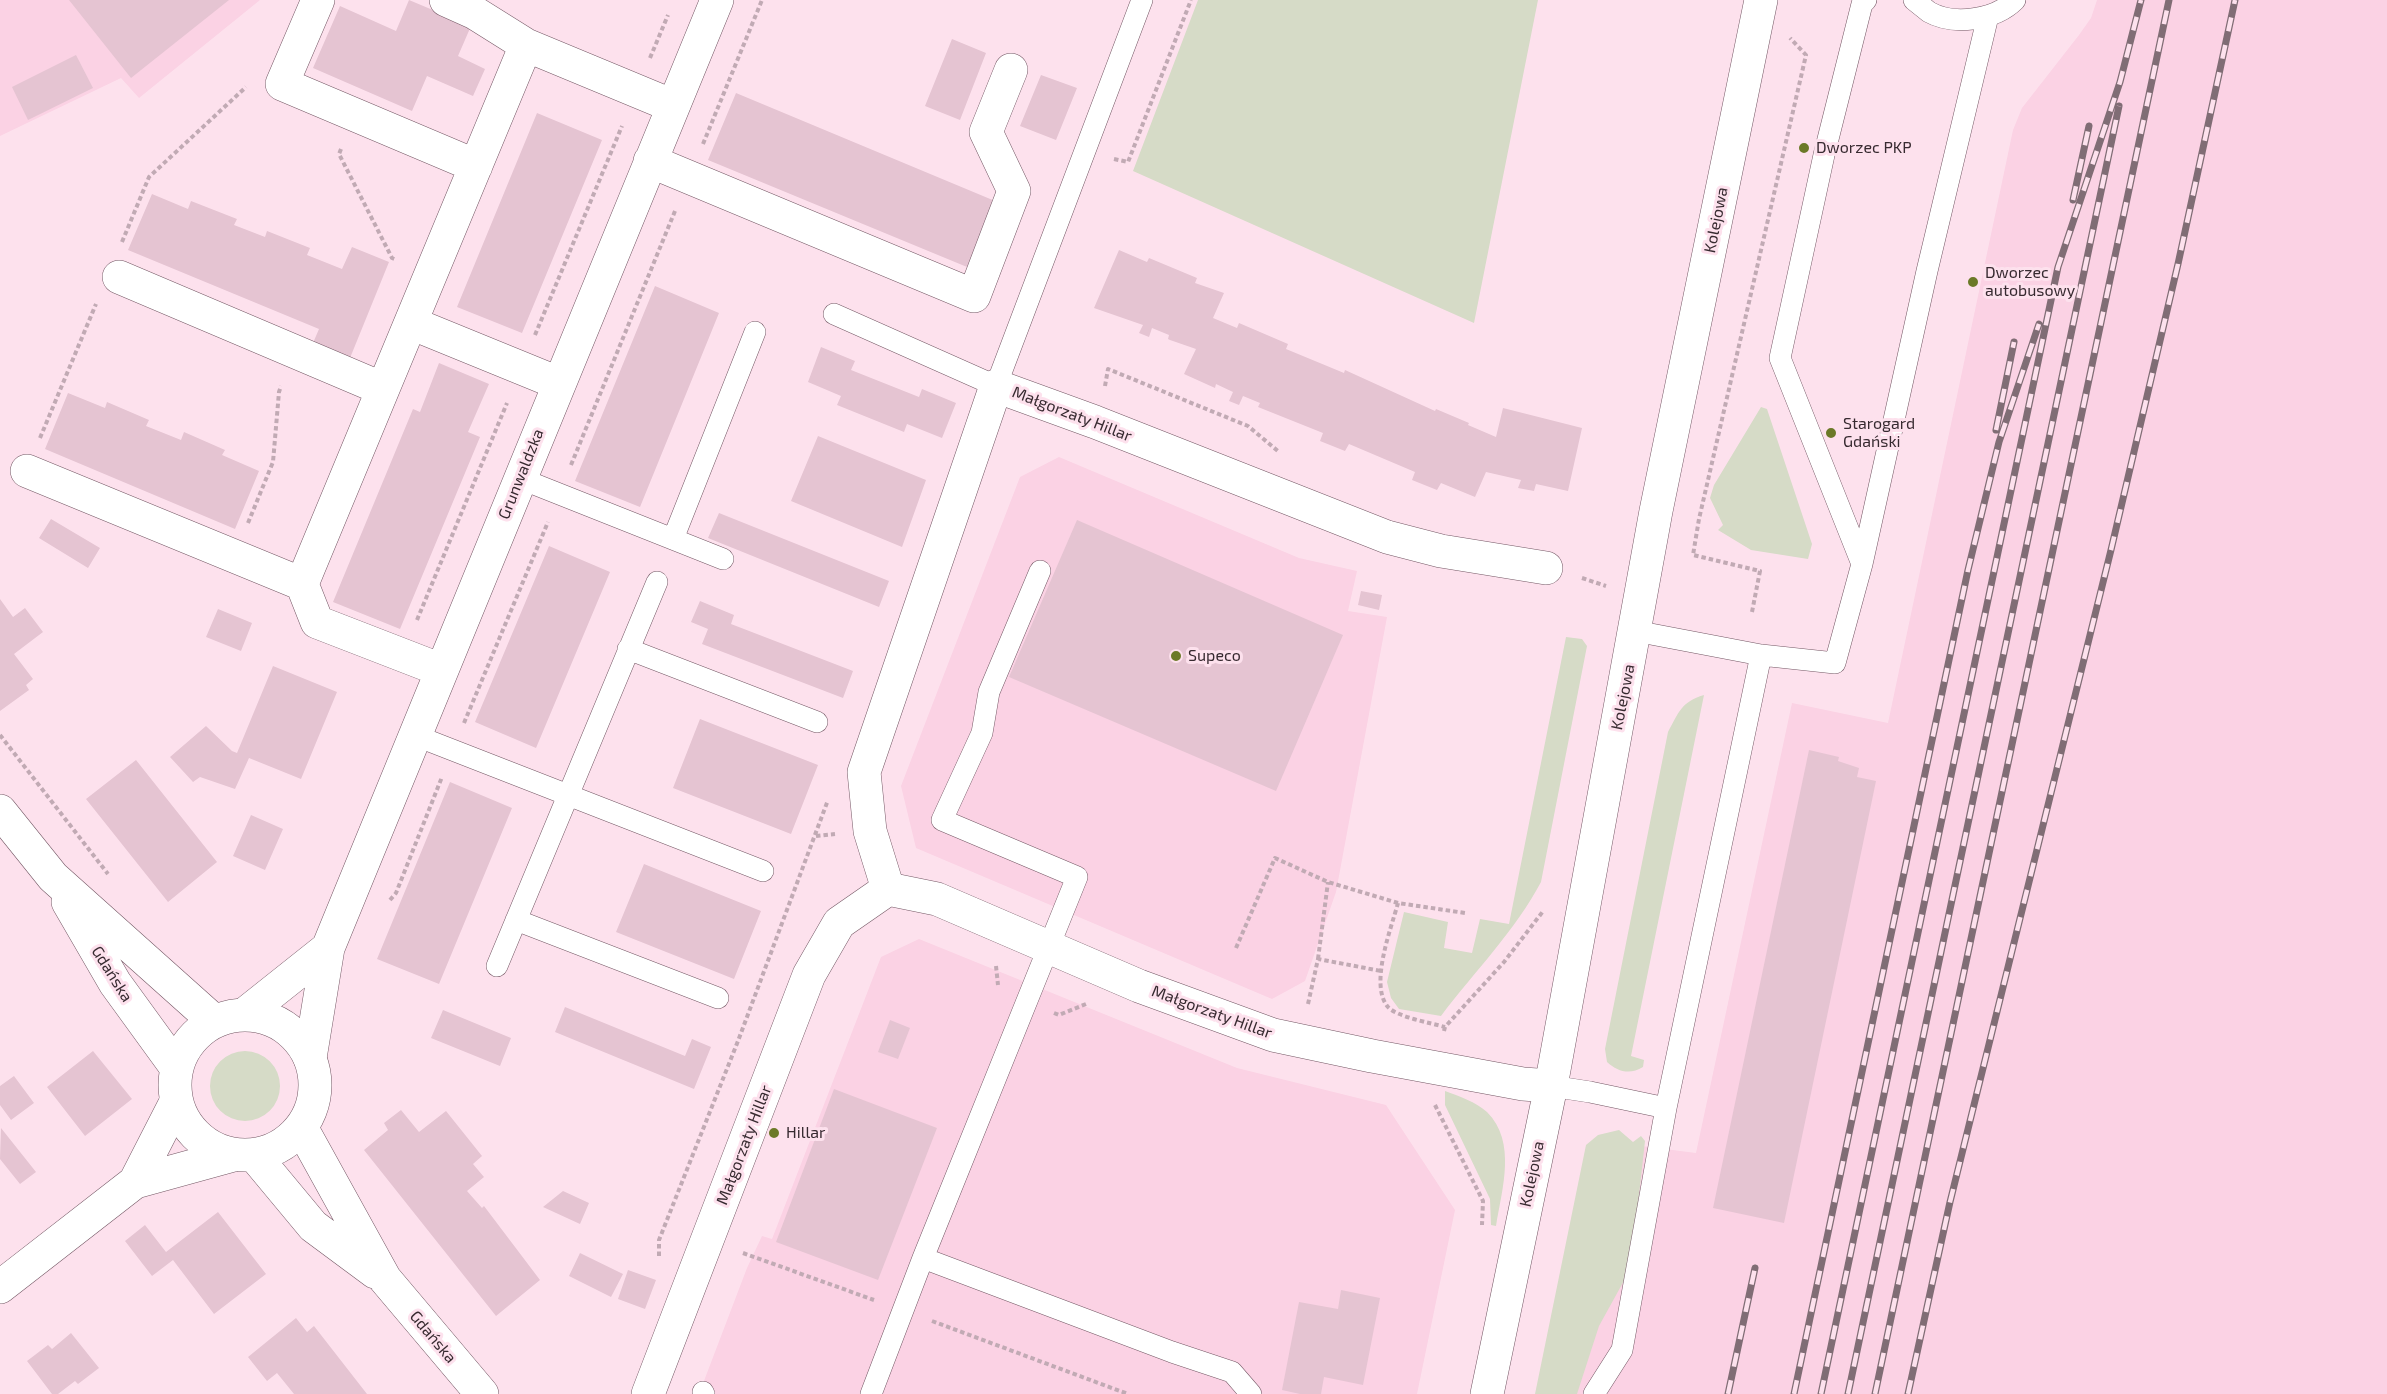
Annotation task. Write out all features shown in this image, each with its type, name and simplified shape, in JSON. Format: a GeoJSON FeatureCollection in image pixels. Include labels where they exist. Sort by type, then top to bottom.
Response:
{"type":"FeatureCollection","features":[{"type":"Feature","properties":{"kind":"street"},"geometry":{"type":"LineString","coordinates":[[318,0],[282,84],[476,166]]}},
{"type":"Feature","properties":{"kind":"street"},"geometry":{"type":"LineString","coordinates":[[446,0],[475,13],[526,45],[673,106]]}},
{"type":"Feature","properties":{"kind":"street","name":"Grunwaldzka"},"geometry":{"type":"LineString","coordinates":[[310,1058],[328,948],[717,0]]}},
{"type":"Feature","properties":{"kind":"street","name":"Kolejowa"},"geometry":{"type":"LineString","coordinates":[[1487,1394],[1551,1086],[1656,512],[1761,0]]}},
{"type":"Feature","properties":{"kind":"street"},"geometry":{"type":"LineString","coordinates":[[441,670],[316,622],[302,584],[526,45]]}},
{"type":"Feature","properties":{"kind":"street"},"geometry":{"type":"LineString","coordinates":[[650,160],[974,296],[1014,191],[986,132],[1011,70]]}},
{"type":"Feature","properties":{"kind":"street"},"geometry":{"type":"LineString","coordinates":[[112,275],[383,389]]}},
{"type":"Feature","properties":{"kind":"street"},"geometry":{"type":"LineString","coordinates":[[411,323],[558,383]]}},
{"type":"Feature","properties":{"kind":"street","name":"Małgorzaty Hillar"},"geometry":{"type":"LineString","coordinates":[[888,889],[870,831],[864,772],[996,386],[1095,422],[1387,537],[1441,551],[1546,568]]}},
{"type":"Feature","properties":{"kind":"street"},"geometry":{"type":"LineString","coordinates":[[27,471],[302,584]]}},
{"type":"Feature","properties":{"kind":"street","name":"Gdańska"},"geometry":{"type":"LineString","coordinates":[[0,811],[53,877],[115,983],[176,1067]]}},
{"type":"Feature","properties":{"kind":"street","name":"Gdańska"},"geometry":{"type":"LineString","coordinates":[[53,877],[230,1018]]}},
{"type":"Feature","properties":{"kind":"street","name":"Małgorzaty Hillar"},"geometry":{"type":"LineString","coordinates":[[648,1394],[809,975],[839,922],[888,889],[937,899],[1139,986],[1272,1035],[1523,1084],[1551,1086]]}},
{"type":"Feature","properties":{"kind":"street","name":"Grunwaldzka"},"geometry":{"type":"LineString","coordinates":[[230,1018],[328,948]]}},
{"type":"Feature","properties":{"kind":"street"},"geometry":{"type":"LineString","coordinates":[[0,1287],[135,1182],[244,1155],[280,1146],[301,1127],[312,1106],[315,1081],[310,1058],[299,1040],[284,1026],[266,1018],[230,1018],[190,1040],[176,1067],[174,1084],[176,1101],[183,1120],[196,1137],[213,1148],[244,1155]]}},
{"type":"Feature","properties":{"kind":"street"},"geometry":{"type":"LineString","coordinates":[[135,1182],[176,1101]]}},
{"type":"Feature","properties":{"kind":"street","name":"Gdańska"},"geometry":{"type":"LineString","coordinates":[[301,1127],[385,1279],[482,1394]]}},
{"type":"Feature","properties":{"kind":"street","name":"Gdańska"},"geometry":{"type":"LineString","coordinates":[[244,1155],[313,1226],[385,1279]]}},
{"type":"Feature","properties":{"kind":"lane"},"geometry":{"type":"LineString","coordinates":[[834,314],[996,386],[1142,0]]}},
{"type":"Feature","properties":{"kind":"lane"},"geometry":{"type":"LineString","coordinates":[[1862,564],[1780,358],[1824,156],[1863,4],[1866,0]]}},
{"type":"Feature","properties":{"kind":"lane"},"geometry":{"type":"LineString","coordinates":[[1914,0],[1931,13],[1959,20],[1988,16],[2015,0]]}},
{"type":"Feature","properties":{"kind":"lane"},"geometry":{"type":"LineString","coordinates":[[1635,631],[1761,655],[1835,663],[1862,564],[1927,271],[1988,16]]}},
{"type":"Feature","properties":{"kind":"lane"},"geometry":{"type":"LineString","coordinates":[[673,539],[755,332]]}},
{"type":"Feature","properties":{"kind":"lane"},"geometry":{"type":"LineString","coordinates":[[519,478],[723,559]]}},
{"type":"Feature","properties":{"kind":"lane"},"geometry":{"type":"LineString","coordinates":[[871,1394],[923,1258],[1077,877],[942,820],[982,733],[989,692],[1040,571]]}},
{"type":"Feature","properties":{"kind":"lane"},"geometry":{"type":"LineString","coordinates":[[497,966],[657,582]]}},
{"type":"Feature","properties":{"kind":"lane"},"geometry":{"type":"LineString","coordinates":[[628,648],[817,722]]}},
{"type":"Feature","properties":{"kind":"lane"},"geometry":{"type":"LineString","coordinates":[[1594,1394],[1622,1350],[1666,1108],[1761,655]]}},
{"type":"Feature","properties":{"kind":"lane"},"geometry":{"type":"LineString","coordinates":[[414,735],[763,871]]}},
{"type":"Feature","properties":{"kind":"lane"},"geometry":{"type":"LineString","coordinates":[[516,920],[718,998]]}},
{"type":"Feature","properties":{"kind":"lane"},"geometry":{"type":"LineString","coordinates":[[1551,1086],[1666,1108]]}},
{"type":"Feature","properties":{"kind":"lane"},"geometry":{"type":"LineString","coordinates":[[923,1258],[1172,1352],[1232,1372],[1251,1394]]}},
{"type":"Feature","properties":{"kind":"path"},"geometry":{"type":"LineString","coordinates":[[1112,158],[1128,162],[1191,0]]}},
{"type":"Feature","properties":{"kind":"path"},"geometry":{"type":"LineString","coordinates":[[402,655],[669,10]]}},
{"type":"Feature","properties":{"kind":"path"},"geometry":{"type":"LineString","coordinates":[[1752,612],[1760,571],[1693,555],[1754,274],[1806,55],[1789,36]]}},
{"type":"Feature","properties":{"kind":"path"},"geometry":{"type":"LineString","coordinates":[[27,471],[112,275],[149,177],[276,60],[290,66]]}},
{"type":"Feature","properties":{"kind":"path"},"geometry":{"type":"LineString","coordinates":[[355,115],[339,154],[393,258],[431,274]]}},
{"type":"Feature","properties":{"kind":"path"},"geometry":{"type":"LineString","coordinates":[[234,556],[273,462],[279,392],[296,352]]}},
{"type":"Feature","properties":{"kind":"path"},"geometry":{"type":"LineString","coordinates":[[1104,392],[1108,369],[1248,426],[1283,455]]}},
{"type":"Feature","properties":{"kind":"path"},"geometry":{"type":"LineString","coordinates":[[0,735],[115,882]]}},
{"type":"Feature","properties":{"kind":"path"},"geometry":{"type":"LineString","coordinates":[[1236,948],[1275,858],[1328,882],[1398,903],[1465,913]]}},
{"type":"Feature","properties":{"kind":"path"},"geometry":{"type":"LineString","coordinates":[[1305,1015],[1318,959],[1328,882]]}},
{"type":"Feature","properties":{"kind":"path"},"geometry":{"type":"LineString","coordinates":[[1398,903],[1379,987],[1388,1007],[1406,1016],[1445,1027]]}},
{"type":"Feature","properties":{"kind":"path"},"geometry":{"type":"LineString","coordinates":[[1318,959],[1381,971]]}},
{"type":"Feature","properties":{"kind":"shaded area"},"geometry":{"type":"Polygon","coordinates":[[[0,0],[260,0],[139,98],[121,78],[0,136],[0,0]]]}},
{"type":"Feature","properties":{"kind":"shaded area"},"geometry":{"type":"Polygon","coordinates":[[[2097,0],[2387,0],[2387,1394],[1541,1394],[1594,1140],[1696,1153],[1792,703],[1888,723],[2013,130],[2022,108],[2091,18],[2097,0]]]}},
{"type":"Feature","properties":{"kind":"shaded area"},"geometry":{"type":"Polygon","coordinates":[[[1059,457],[1299,558],[1357,571],[1348,611],[1387,617],[1336,892],[1305,981],[1272,999],[916,848],[901,786],[1020,477],[1059,457]]]}},
{"type":"Feature","properties":{"kind":"shaded area"},"geometry":{"type":"Polygon","coordinates":[[[919,939],[1237,1068],[1386,1105],[1455,1210],[1417,1394],[699,1394],[747,1268],[762,1236],[772,1239],[881,957],[919,939]]]}},
{"type":"Feature","properties":{"kind":"green space"},"geometry":{"type":"Polygon","coordinates":[[[1198,0],[1538,0],[1474,323],[1133,171],[1198,0]]]}},
{"type":"Feature","properties":{"kind":"green space"},"geometry":{"type":"Polygon","coordinates":[[[1761,407],[1767,409],[1812,544],[1808,559],[1751,550],[1718,530],[1723,525],[1710,498],[1714,485],[1761,407]]]}},
{"type":"Feature","properties":{"kind":"green space"},"geometry":{"type":"Polygon","coordinates":[[[1566,637],[1582,639],[1587,646],[1541,882],[1507,934],[1441,1016],[1399,1009],[1391,998],[1387,982],[1404,912],[1448,922],[1444,948],[1472,953],[1480,919],[1509,924],[1566,637]]]}},
{"type":"Feature","properties":{"kind":"green space"},"geometry":{"type":"Polygon","coordinates":[[[1704,695],[1631,1056],[1644,1060],[1643,1067],[1633,1071],[1624,1071],[1607,1062],[1605,1049],[1668,732],[1685,705],[1704,695]]]}},
{"type":"Feature","properties":{"kind":"green space"},"geometry":{"type":"Polygon","coordinates":[[[245,1051],[258,1054],[270,1061],[277,1073],[280,1086],[277,1099],[270,1111],[258,1118],[245,1121],[232,1118],[220,1111],[213,1099],[210,1086],[213,1073],[220,1061],[232,1054],[245,1051]]]}},
{"type":"Feature","properties":{"kind":"green space"},"geometry":{"type":"Polygon","coordinates":[[[1445,1091],[1483,1108],[1496,1124],[1502,1137],[1505,1151],[1504,1182],[1496,1226],[1491,1225],[1490,1199],[1445,1105],[1445,1091]]]}},
{"type":"Feature","properties":{"kind":"green space"},"geometry":{"type":"Polygon","coordinates":[[[1619,1130],[1633,1142],[1641,1136],[1645,1141],[1631,1268],[1599,1326],[1577,1394],[1535,1394],[1586,1145],[1598,1135],[1619,1130]]]}},
{"type":"Feature","properties":{"kind":"building"},"geometry":{"type":"Polygon","coordinates":[[[69,0],[229,0],[131,78],[69,0]]]}},
{"type":"Feature","properties":{"kind":"building"},"geometry":{"type":"Polygon","coordinates":[[[409,0],[471,26],[458,56],[485,69],[473,96],[427,76],[412,111],[313,68],[340,6],[396,31],[409,0]]]}},
{"type":"Feature","properties":{"kind":"building"},"geometry":{"type":"Polygon","coordinates":[[[952,39],[986,53],[960,120],[925,106],[952,39]]]}},
{"type":"Feature","properties":{"kind":"building"},"geometry":{"type":"Polygon","coordinates":[[[76,55],[93,88],[28,120],[12,87],[76,55]]]}},
{"type":"Feature","properties":{"kind":"building"},"geometry":{"type":"Polygon","coordinates":[[[1041,75],[1077,88],[1056,140],[1020,126],[1041,75]]]}},
{"type":"Feature","properties":{"kind":"building"},"geometry":{"type":"Polygon","coordinates":[[[736,93],[995,201],[967,267],[708,160],[736,93]]]}},
{"type":"Feature","properties":{"kind":"building"},"geometry":{"type":"Polygon","coordinates":[[[537,113],[602,140],[522,333],[457,307],[537,113]]]}},
{"type":"Feature","properties":{"kind":"building"},"geometry":{"type":"Polygon","coordinates":[[[152,194],[188,209],[191,201],[237,219],[234,225],[265,237],[267,231],[310,248],[307,255],[342,269],[352,247],[389,262],[350,358],[313,343],[319,329],[128,250],[152,194]]]}},
{"type":"Feature","properties":{"kind":"building"},"geometry":{"type":"Polygon","coordinates":[[[1119,250],[1147,262],[1149,258],[1197,278],[1195,283],[1224,293],[1213,318],[1237,328],[1239,323],[1288,344],[1286,349],[1344,373],[1345,370],[1435,411],[1436,409],[1469,423],[1468,425],[1496,437],[1503,408],[1582,428],[1568,491],[1536,484],[1534,491],[1518,488],[1521,480],[1486,472],[1475,497],[1441,483],[1437,490],[1412,480],[1415,472],[1349,444],[1345,451],[1320,441],[1323,433],[1258,407],[1260,403],[1243,396],[1239,405],[1229,401],[1233,392],[1216,384],[1215,388],[1184,374],[1196,349],[1170,340],[1169,335],[1152,328],[1149,337],[1139,333],[1143,325],[1094,308],[1119,250]]]}},
{"type":"Feature","properties":{"kind":"building"},"geometry":{"type":"Polygon","coordinates":[[[655,286],[719,313],[640,507],[575,481],[655,286]]]}},
{"type":"Feature","properties":{"kind":"building"},"geometry":{"type":"Polygon","coordinates":[[[821,347],[855,361],[851,370],[919,397],[922,389],[956,403],[942,438],[907,424],[904,432],[837,405],[841,396],[808,382],[821,347]]]}},
{"type":"Feature","properties":{"kind":"building"},"geometry":{"type":"Polygon","coordinates":[[[439,363],[489,384],[468,432],[480,437],[400,629],[333,602],[413,409],[420,412],[439,363]]]}},
{"type":"Feature","properties":{"kind":"building"},"geometry":{"type":"Polygon","coordinates":[[[68,393],[105,408],[107,402],[149,420],[146,426],[181,440],[184,432],[225,450],[222,455],[259,471],[235,529],[45,449],[68,393]]]}},
{"type":"Feature","properties":{"kind":"building"},"geometry":{"type":"Polygon","coordinates":[[[818,436],[926,480],[902,547],[791,501],[818,436]]]}},
{"type":"Feature","properties":{"kind":"building"},"geometry":{"type":"Polygon","coordinates":[[[719,513],[889,581],[879,607],[708,538],[719,513]]]}},
{"type":"Feature","properties":{"kind":"building"},"geometry":{"type":"Polygon","coordinates":[[[51,519],[100,548],[88,568],[39,538],[51,519]]]}},
{"type":"Feature","properties":{"kind":"building","name":"Supeco"},"geometry":{"type":"Polygon","coordinates":[[[1077,520],[1343,635],[1276,791],[1009,677],[1077,520]]]}},
{"type":"Feature","properties":{"kind":"building"},"geometry":{"type":"Polygon","coordinates":[[[549,546],[610,572],[536,748],[475,722],[549,546]]]}},
{"type":"Feature","properties":{"kind":"building"},"geometry":{"type":"Polygon","coordinates":[[[1361,591],[1382,595],[1379,610],[1358,605],[1361,591]]]}},
{"type":"Feature","properties":{"kind":"building"},"geometry":{"type":"Polygon","coordinates":[[[0,599],[13,617],[25,608],[43,632],[14,654],[33,679],[26,685],[29,690],[0,711],[0,599]]]}},
{"type":"Feature","properties":{"kind":"building"},"geometry":{"type":"Polygon","coordinates":[[[700,601],[734,615],[731,624],[853,671],[843,698],[702,644],[708,629],[691,622],[700,601]]]}},
{"type":"Feature","properties":{"kind":"building"},"geometry":{"type":"Polygon","coordinates":[[[218,609],[252,623],[241,651],[206,637],[218,609]]]}},
{"type":"Feature","properties":{"kind":"building"},"geometry":{"type":"Polygon","coordinates":[[[273,666],[337,692],[301,779],[249,758],[235,789],[200,777],[193,782],[170,757],[206,726],[237,753],[273,666]]]}},
{"type":"Feature","properties":{"kind":"building"},"geometry":{"type":"Polygon","coordinates":[[[700,719],[818,765],[791,834],[673,788],[700,719]]]}},
{"type":"Feature","properties":{"kind":"building"},"geometry":{"type":"Polygon","coordinates":[[[1809,750],[1839,757],[1838,761],[1859,768],[1857,777],[1876,781],[1784,1223],[1713,1208],[1809,750]]]}},
{"type":"Feature","properties":{"kind":"building"},"geometry":{"type":"Polygon","coordinates":[[[136,760],[217,862],[168,902],[86,799],[136,760]]]}},
{"type":"Feature","properties":{"kind":"building"},"geometry":{"type":"Polygon","coordinates":[[[450,782],[512,808],[439,984],[377,959],[450,782]]]}},
{"type":"Feature","properties":{"kind":"building"},"geometry":{"type":"Polygon","coordinates":[[[251,815],[283,829],[265,870],[233,856],[251,815]]]}},
{"type":"Feature","properties":{"kind":"building"},"geometry":{"type":"Polygon","coordinates":[[[644,864],[761,911],[734,979],[616,932],[644,864]]]}},
{"type":"Feature","properties":{"kind":"building"},"geometry":{"type":"Polygon","coordinates":[[[565,1007],[685,1056],[692,1039],[711,1047],[694,1089],[555,1032],[565,1007]]]}},
{"type":"Feature","properties":{"kind":"building"},"geometry":{"type":"Polygon","coordinates":[[[443,1010],[511,1038],[500,1066],[431,1038],[443,1010]]]}},
{"type":"Feature","properties":{"kind":"building"},"geometry":{"type":"Polygon","coordinates":[[[890,1020],[910,1028],[898,1059],[878,1052],[890,1020]]]}},
{"type":"Feature","properties":{"kind":"building"},"geometry":{"type":"Polygon","coordinates":[[[93,1051],[132,1099],[85,1136],[47,1087],[93,1051]]]}},
{"type":"Feature","properties":{"kind":"building"},"geometry":{"type":"Polygon","coordinates":[[[14,1076],[34,1103],[11,1120],[0,1105],[0,1086],[14,1076]]]}},
{"type":"Feature","properties":{"kind":"building"},"geometry":{"type":"Polygon","coordinates":[[[834,1089],[937,1128],[878,1280],[776,1242],[834,1089]]]}},
{"type":"Feature","properties":{"kind":"building"},"geometry":{"type":"Polygon","coordinates":[[[401,1110],[419,1132],[446,1111],[482,1156],[473,1164],[484,1177],[467,1191],[482,1208],[484,1206],[540,1280],[496,1316],[364,1150],[388,1130],[384,1123],[401,1110]]]}},
{"type":"Feature","properties":{"kind":"building"},"geometry":{"type":"Polygon","coordinates":[[[1,1128],[36,1172],[20,1184],[0,1159],[1,1128]]]}},
{"type":"Feature","properties":{"kind":"building"},"geometry":{"type":"Polygon","coordinates":[[[563,1191],[589,1203],[580,1224],[543,1207],[563,1191]]]}},
{"type":"Feature","properties":{"kind":"building"},"geometry":{"type":"Polygon","coordinates":[[[218,1212],[266,1274],[214,1314],[173,1260],[152,1276],[125,1241],[145,1225],[166,1252],[218,1212]]]}},
{"type":"Feature","properties":{"kind":"building"},"geometry":{"type":"Polygon","coordinates":[[[580,1253],[623,1274],[611,1297],[569,1276],[580,1253]]]}},
{"type":"Feature","properties":{"kind":"building"},"geometry":{"type":"Polygon","coordinates":[[[628,1270],[656,1280],[645,1309],[618,1299],[628,1270]]]}},
{"type":"Feature","properties":{"kind":"building"},"geometry":{"type":"Polygon","coordinates":[[[1341,1290],[1380,1298],[1363,1385],[1324,1377],[1321,1394],[1300,1394],[1282,1390],[1299,1302],[1338,1309],[1341,1290]]]}},
{"type":"Feature","properties":{"kind":"building"},"geometry":{"type":"Polygon","coordinates":[[[296,1318],[307,1332],[314,1326],[367,1394],[294,1394],[277,1373],[267,1381],[248,1357],[296,1318]]]}},
{"type":"Feature","properties":{"kind":"building"},"geometry":{"type":"Polygon","coordinates":[[[71,1333],[99,1368],[78,1384],[75,1381],[58,1394],[52,1394],[27,1361],[48,1345],[52,1349],[71,1333]]]}},
{"type":"Feature","properties":{"kind":"railway"},"geometry":{"type":"LineString","coordinates":[[1821,1394],[2058,267],[2120,82],[2141,0]]}},
{"type":"Feature","properties":{"kind":"railway"},"geometry":{"type":"LineString","coordinates":[[1875,1394],[2169,0]]}},
{"type":"Feature","properties":{"kind":"railway"},"geometry":{"type":"LineString","coordinates":[[1908,1394],[1950,1202],[2111,550],[2178,264],[2235,0]]}},
{"type":"Feature","properties":{"kind":"railway"},"geometry":{"type":"LineString","coordinates":[[1848,1394],[2119,106]]}},
{"type":"Feature","properties":{"kind":"railway"},"geometry":{"type":"LineString","coordinates":[[2073,200],[2089,126]]}},
{"type":"Feature","properties":{"kind":"railway"},"geometry":{"type":"LineString","coordinates":[[1794,1394],[1968,570],[1999,442],[2039,324]]}},
{"type":"Feature","properties":{"kind":"railway"},"geometry":{"type":"LineString","coordinates":[[1996,430],[2014,342]]}},
{"type":"Feature","properties":{"kind":"railway"},"geometry":{"type":"LineString","coordinates":[[1728,1394],[1755,1268]]}},
{"type":"Feature","properties":{"kind":"place","name":"Dworzec PKP"},"geometry":{"type":"Point","coordinates":[1804,148]}},
{"type":"Feature","properties":{"kind":"place","name":"Dworzec autobusowy"},"geometry":{"type":"Point","coordinates":[1973,282]}},
{"type":"Feature","properties":{"kind":"place","name":"Starogard Gdański"},"geometry":{"type":"Point","coordinates":[1831,433]}},
{"type":"Feature","properties":{"kind":"place","name":"Supeco"},"geometry":{"type":"Point","coordinates":[1176,656]}},
{"type":"Feature","properties":{"kind":"place","name":"Hillar"},"geometry":{"type":"Point","coordinates":[774,1133]}}]}
